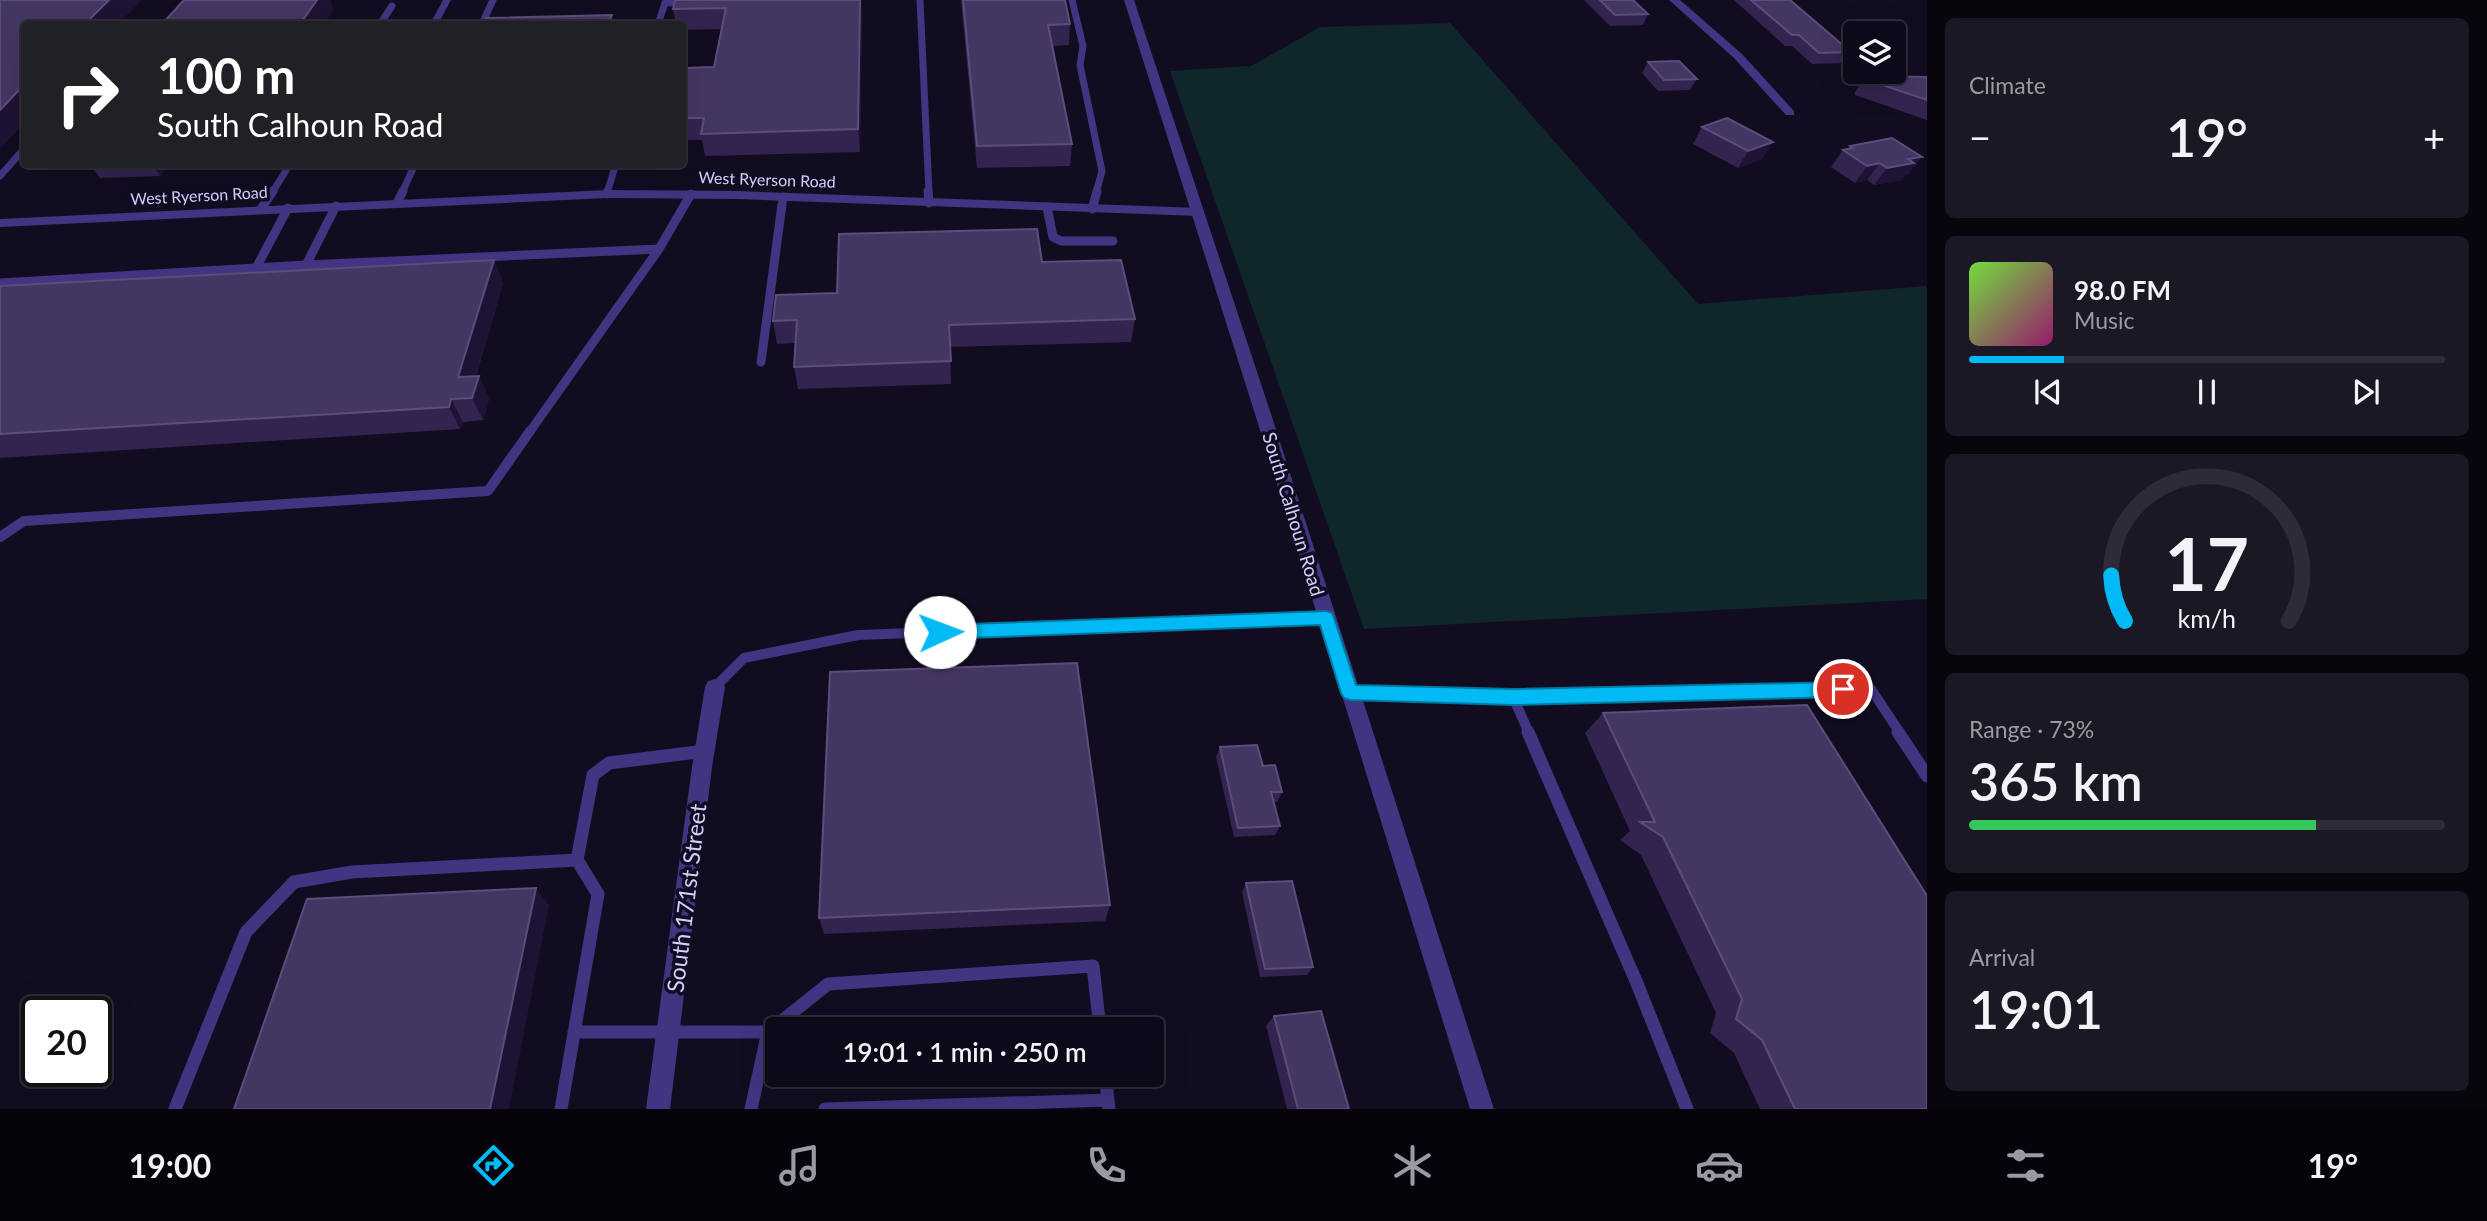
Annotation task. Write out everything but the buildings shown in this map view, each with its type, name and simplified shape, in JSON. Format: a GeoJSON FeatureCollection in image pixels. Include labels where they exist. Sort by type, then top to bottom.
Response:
{"type":"FeatureCollection","features":[{"type":"Feature","properties":{"kind":"street","name":"South Calhoun Road"},"geometry":{"type":"LineString","coordinates":[[1129,0],[1482,1109]]}},
{"type":"Feature","properties":{"kind":"street"},"geometry":{"type":"LineString","coordinates":[[1674,0],[1738,56],[1790,113]]}},
{"type":"Feature","properties":{"kind":"street","name":"West Ryerson Road"},"geometry":{"type":"LineString","coordinates":[[0,223],[607,194],[691,194],[1198,212]]}},
{"type":"Feature","properties":{"kind":"street","name":"South 171st Street"},"geometry":{"type":"LineString","coordinates":[[658,1109],[715,687]]}},
{"type":"Feature","properties":{"kind":"lane"},"geometry":{"type":"LineString","coordinates":[[436,21],[447,0]]}},
{"type":"Feature","properties":{"kind":"lane"},"geometry":{"type":"LineString","coordinates":[[483,21],[493,0]]}},
{"type":"Feature","properties":{"kind":"lane"},"geometry":{"type":"LineString","coordinates":[[920,0],[929,203]]}},
{"type":"Feature","properties":{"kind":"lane"},"geometry":{"type":"LineString","coordinates":[[1072,0],[1083,46],[1080,65],[1102,171],[1092,209]]}},
{"type":"Feature","properties":{"kind":"lane"},"geometry":{"type":"LineString","coordinates":[[659,21],[665,3],[692,2]]}},
{"type":"Feature","properties":{"kind":"lane"},"geometry":{"type":"LineString","coordinates":[[382,21],[392,6]]}},
{"type":"Feature","properties":{"kind":"lane"},"geometry":{"type":"LineString","coordinates":[[0,176],[21,152]]}},
{"type":"Feature","properties":{"kind":"lane"},"geometry":{"type":"LineString","coordinates":[[261,209],[287,168]]}},
{"type":"Feature","properties":{"kind":"lane"},"geometry":{"type":"LineString","coordinates":[[397,203],[413,168]]}},
{"type":"Feature","properties":{"kind":"lane"},"geometry":{"type":"LineString","coordinates":[[607,194],[615,168]]}},
{"type":"Feature","properties":{"kind":"lane"},"geometry":{"type":"LineString","coordinates":[[0,537],[24,521],[488,491],[659,249],[691,194]]}},
{"type":"Feature","properties":{"kind":"lane"},"geometry":{"type":"LineString","coordinates":[[761,362],[783,197]]}},
{"type":"Feature","properties":{"kind":"lane"},"geometry":{"type":"LineString","coordinates":[[306,265],[335,206]]}},
{"type":"Feature","properties":{"kind":"lane"},"geometry":{"type":"LineString","coordinates":[[256,268],[288,208]]}},
{"type":"Feature","properties":{"kind":"lane"},"geometry":{"type":"LineString","coordinates":[[1047,208],[1053,237],[1061,241],[1113,241]]}},
{"type":"Feature","properties":{"kind":"lane"},"geometry":{"type":"LineString","coordinates":[[0,284],[306,265],[659,249]]}},
{"type":"Feature","properties":{"kind":"lane"},"geometry":{"type":"LineString","coordinates":[[715,687],[744,658],[858,635],[1326,618]]}},
{"type":"Feature","properties":{"kind":"lane"},"geometry":{"type":"LineString","coordinates":[[1350,693],[1513,697],[1871,689],[1927,776]]}},
{"type":"Feature","properties":{"kind":"lane"},"geometry":{"type":"LineString","coordinates":[[1513,697],[1636,981],[1687,1109]]}},
{"type":"Feature","properties":{"kind":"lane"},"geometry":{"type":"LineString","coordinates":[[561,1109],[598,894],[577,860],[593,775],[609,763],[705,751]]}},
{"type":"Feature","properties":{"kind":"lane"},"geometry":{"type":"LineString","coordinates":[[175,1109],[246,932],[293,881],[352,872],[577,860]]}},
{"type":"Feature","properties":{"kind":"lane"},"geometry":{"type":"LineString","coordinates":[[787,1017],[828,984],[1093,966],[1099,1017]]}},
{"type":"Feature","properties":{"kind":"lane"},"geometry":{"type":"LineString","coordinates":[[574,1032],[765,1032]]}},
{"type":"Feature","properties":{"kind":"lane"},"geometry":{"type":"LineString","coordinates":[[751,1109],[765,1046]]}},
{"type":"Feature","properties":{"kind":"lane"},"geometry":{"type":"LineString","coordinates":[[825,1109],[1108,1105],[1106,1087]]}},
{"type":"Feature","properties":{"kind":"green space"},"geometry":{"type":"Polygon","coordinates":[[[1450,23],[1698,304],[1927,286],[1927,599],[1364,629],[1170,71],[1249,66],[1246,69],[1320,27],[1450,23]]]}},
{"type":"Feature","properties":{"kind":"route"},"geometry":{"type":"LineString","coordinates":[[940,632],[1326,618],[1350,693],[1513,697],[1843,689]]}}]}
